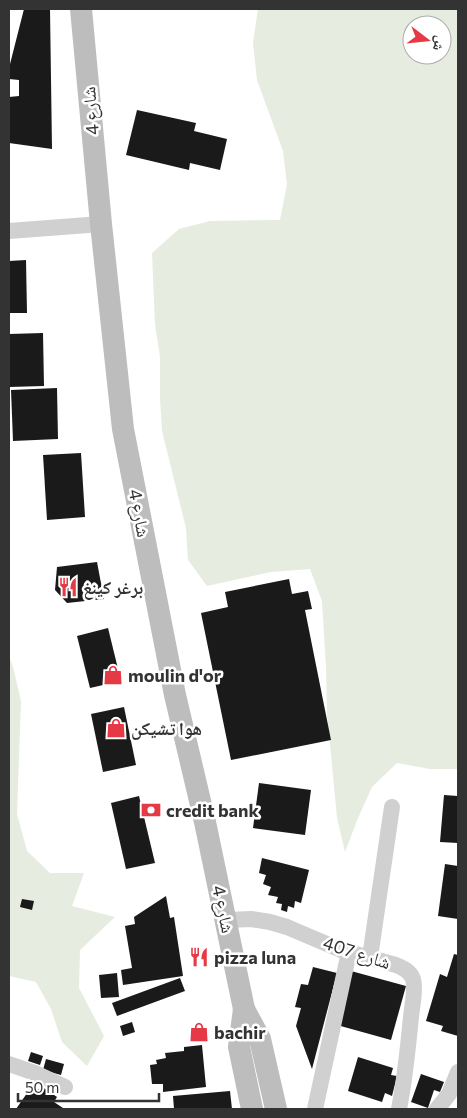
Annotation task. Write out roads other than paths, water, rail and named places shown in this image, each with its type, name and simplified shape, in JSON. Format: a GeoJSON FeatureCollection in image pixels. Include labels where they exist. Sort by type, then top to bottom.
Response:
{"type":"FeatureCollection","features":[{"type":"Feature","properties":{"kind":"main road","name":"شارع 4"},"geometry":{"type":"LineString","coordinates":[[81,9],[100,224],[123,429],[175,695],[227,920],[244,1010],[260,1039],[276,1109]]}},
{"type":"Feature","properties":{"kind":"main road","name":"شارع 4"},"geometry":{"type":"LineString","coordinates":[[244,1010],[239,1047],[252,1109]]}},
{"type":"Feature","properties":{"kind":"street"},"geometry":{"type":"LineString","coordinates":[[9,231],[100,224]]}},
{"type":"Feature","properties":{"kind":"street"},"geometry":{"type":"LineString","coordinates":[[370,957],[392,807]]}},
{"type":"Feature","properties":{"kind":"street","name":"شارع 407"},"geometry":{"type":"LineString","coordinates":[[227,920],[251,919],[270,922],[287,927],[334,948],[405,968],[413,978],[414,984],[399,1109]]}},
{"type":"Feature","properties":{"kind":"street"},"geometry":{"type":"LineString","coordinates":[[314,1109],[349,952]]}},
{"type":"Feature","properties":{"kind":"street"},"geometry":{"type":"LineString","coordinates":[[9,1064],[65,1087]]}},
{"type":"Feature","properties":{"kind":"street"},"geometry":{"type":"LineString","coordinates":[[437,1109],[452,1102],[458,1072]]}},
{"type":"Feature","properties":{"kind":"place","name":"برغر كينغ"},"geometry":{"type":"Point","coordinates":[68,587]}},
{"type":"Feature","properties":{"kind":"place","name":"moulin d'or"},"geometry":{"type":"Point","coordinates":[113,675]}},
{"type":"Feature","properties":{"kind":"place","name":"هوا تشيكن"},"geometry":{"type":"Point","coordinates":[116,728]}},
{"type":"Feature","properties":{"kind":"place","name":"credit bank"},"geometry":{"type":"Point","coordinates":[151,810]}},
{"type":"Feature","properties":{"kind":"place","name":"pizza luna"},"geometry":{"type":"Point","coordinates":[199,957]}},
{"type":"Feature","properties":{"kind":"place","name":"bachir"},"geometry":{"type":"Point","coordinates":[199,1032]}}]}
